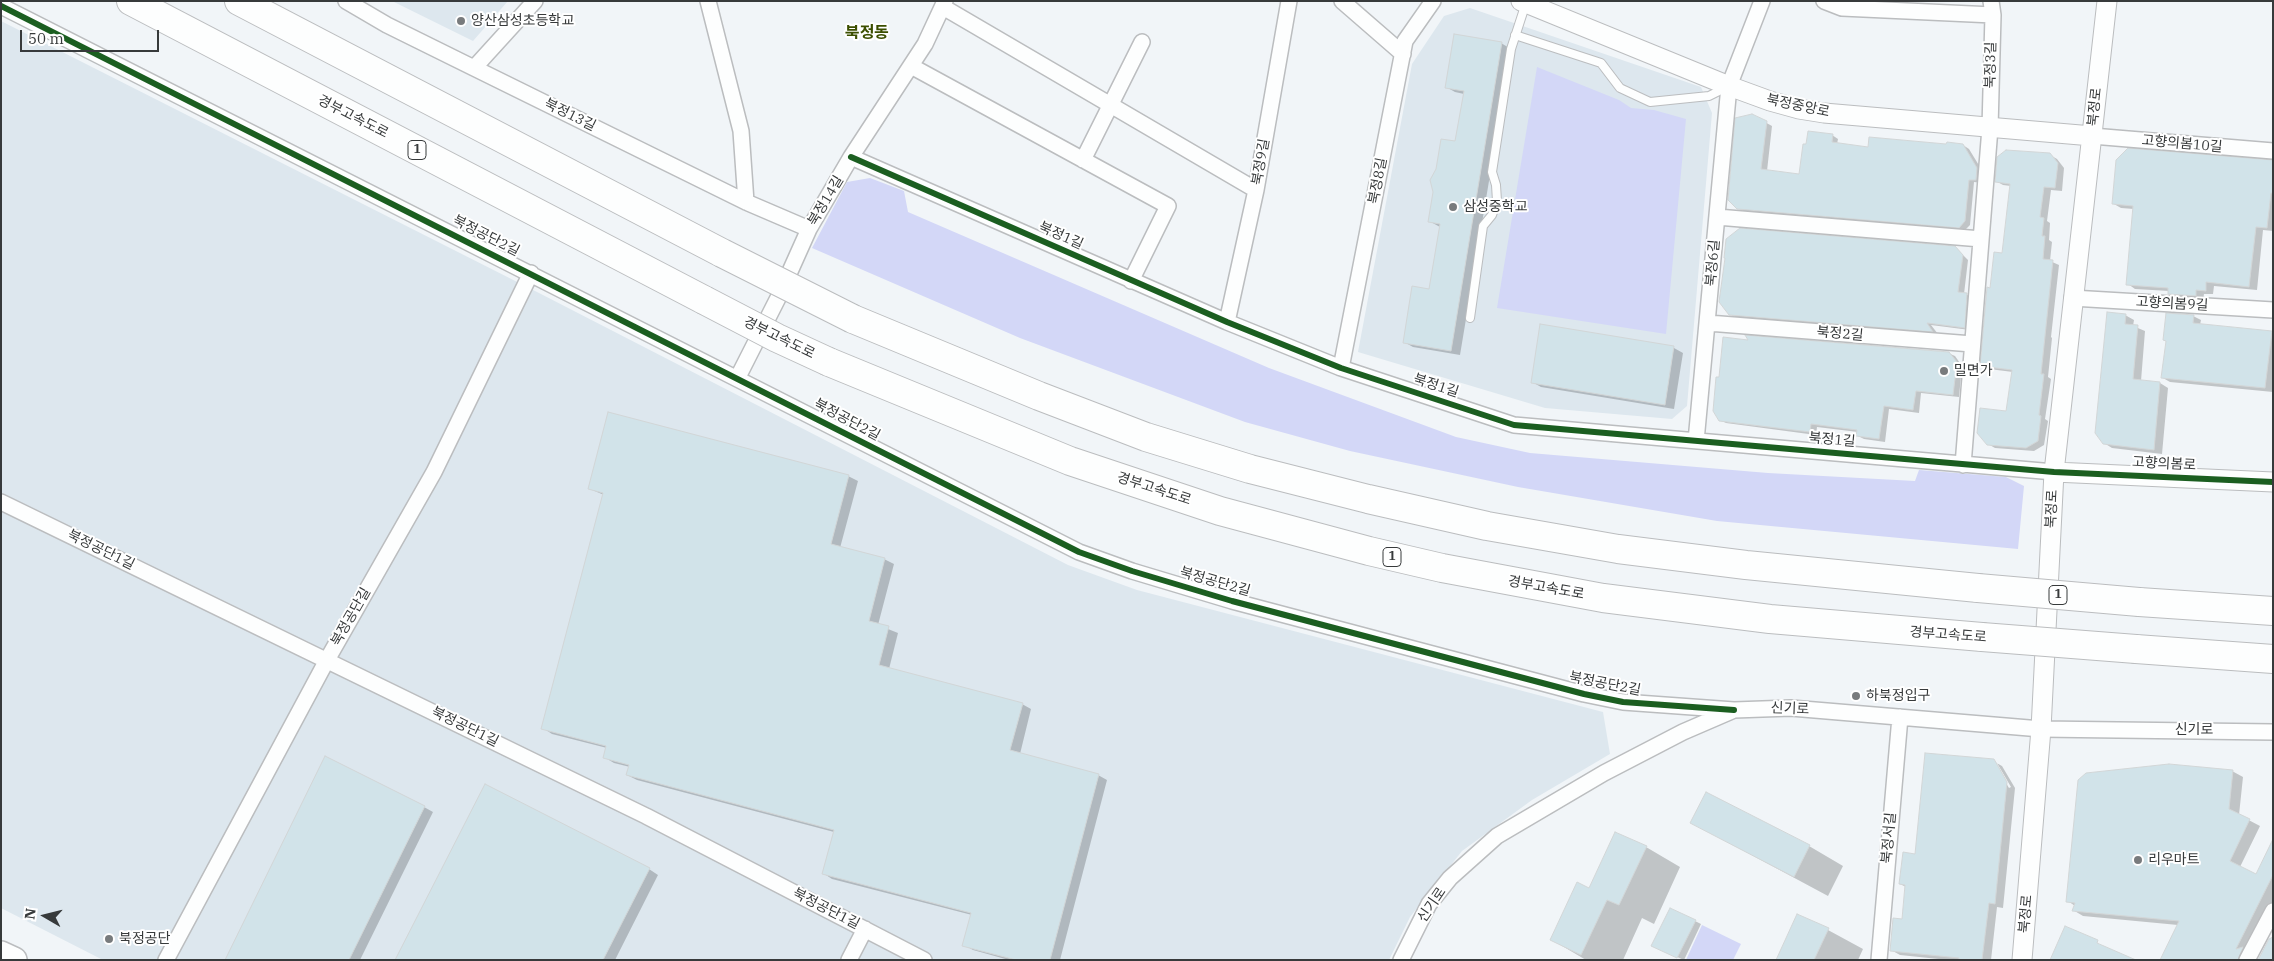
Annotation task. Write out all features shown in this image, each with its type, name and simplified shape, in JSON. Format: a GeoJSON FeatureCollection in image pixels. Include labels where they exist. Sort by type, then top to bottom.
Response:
{"type":"FeatureCollection","features":[{"type":"Feature","properties":{"kind":"highway","name":"경부고속도로"},"geometry":{"type":"LineString","coordinates":[[131,1],[777,338],[829,362],[1078,464],[1220,511],[1369,551],[1442,568],[1604,598],[1770,619],[2273,660]]}},
{"type":"Feature","properties":{"kind":"highway","name":"1"},"geometry":{"type":"LineString","coordinates":[[239,1],[722,253],[853,319],[1022,390],[1146,437],[1250,469],[1368,500],[1486,526],[1618,549],[1746,565],[1978,588],[2273,611]]}},
{"type":"Feature","properties":{"kind":"main road"},"geometry":{"type":"LineString","coordinates":[[1,954],[14,960]]}},
{"type":"Feature","properties":{"kind":"street","name":"북정13길"},"geometry":{"type":"LineString","coordinates":[[346,1],[387,25],[746,202],[809,229]]}},
{"type":"Feature","properties":{"kind":"street"},"geometry":{"type":"LineString","coordinates":[[474,68],[535,1]]}},
{"type":"Feature","properties":{"kind":"street"},"geometry":{"type":"LineString","coordinates":[[708,1],[742,131],[746,202]]}},
{"type":"Feature","properties":{"kind":"street","name":"북정9길"},"geometry":{"type":"LineString","coordinates":[[1227,322],[1256,190],[1289,1]]}},
{"type":"Feature","properties":{"kind":"street"},"geometry":{"type":"LineString","coordinates":[[1342,1],[1403,54]]}},
{"type":"Feature","properties":{"kind":"street","name":"북정8길"},"geometry":{"type":"LineString","coordinates":[[1341,368],[1406,41],[1433,1]]}},
{"type":"Feature","properties":{"kind":"street","name":"북정6길"},"geometry":{"type":"LineString","coordinates":[[1696,441],[1729,86],[1762,1]]}},
{"type":"Feature","properties":{"kind":"street"},"geometry":{"type":"LineString","coordinates":[[1824,1],[1842,8],[1992,8]]}},
{"type":"Feature","properties":{"kind":"street","name":"북정로"},"geometry":{"type":"LineString","coordinates":[[2022,960],[2041,729],[2054,472],[2072,298],[2107,1]]}},
{"type":"Feature","properties":{"kind":"street","name":"북정중앙로"},"geometry":{"type":"LineString","coordinates":[[1523,2],[1729,86],[1799,109],[2092,136]]}},
{"type":"Feature","properties":{"kind":"street","name":"북정14길"},"geometry":{"type":"LineString","coordinates":[[738,377],[779,296],[809,229],[925,44],[944,4],[1110,105],[1256,190]]}},
{"type":"Feature","properties":{"kind":"street","name":"북정공단2길"},"geometry":{"type":"LineString","coordinates":[[1,6],[738,377],[1079,552],[1132,571],[1354,634],[1584,694],[1623,702],[1734,710]]}},
{"type":"Feature","properties":{"kind":"street","name":"북정3길"},"geometry":{"type":"LineString","coordinates":[[1990,128],[1992,8]]}},
{"type":"Feature","properties":{"kind":"street"},"geometry":{"type":"LineString","coordinates":[[1083,160],[1142,42]]}},
{"type":"Feature","properties":{"kind":"street"},"geometry":{"type":"LineString","coordinates":[[911,66],[1168,206],[1131,281]]}},
{"type":"Feature","properties":{"kind":"street"},"geometry":{"type":"LineString","coordinates":[[1963,465],[1990,128]]}},
{"type":"Feature","properties":{"kind":"street","name":"고향의봄10길"},"geometry":{"type":"LineString","coordinates":[[2092,136],[2273,151]]}},
{"type":"Feature","properties":{"kind":"street","name":"북정1길"},"geometry":{"type":"LineString","coordinates":[[852,158],[1131,281],[1341,368],[1514,425],[2054,472]]}},
{"type":"Feature","properties":{"kind":"street"},"geometry":{"type":"LineString","coordinates":[[1717,217],[1981,239]]}},
{"type":"Feature","properties":{"kind":"street","name":"북정공단길"},"geometry":{"type":"LineString","coordinates":[[166,960],[327,660],[434,472],[531,273]]}},
{"type":"Feature","properties":{"kind":"street","name":"고향의봄9길"},"geometry":{"type":"LineString","coordinates":[[2072,298],[2273,310]]}},
{"type":"Feature","properties":{"kind":"street","name":"북정2길"},"geometry":{"type":"LineString","coordinates":[[1708,323],[1972,344]]}},
{"type":"Feature","properties":{"kind":"street","name":"고향의봄로"},"geometry":{"type":"LineString","coordinates":[[2054,472],[2273,482]]}},
{"type":"Feature","properties":{"kind":"street","name":"북정공단1길"},"geometry":{"type":"LineString","coordinates":[[1,502],[646,816],[924,960]]}},
{"type":"Feature","properties":{"kind":"street","name":"신기로"},"geometry":{"type":"LineString","coordinates":[[1401,960],[1429,904],[1450,878],[1498,836],[1604,773],[1684,732],[1734,710],[1791,708],[2041,729],[2273,732]]}},
{"type":"Feature","properties":{"kind":"street","name":"북정서길"},"geometry":{"type":"LineString","coordinates":[[1879,960],[1900,717]]}},
{"type":"Feature","properties":{"kind":"street"},"geometry":{"type":"LineString","coordinates":[[2247,960],[2273,911]]}},
{"type":"Feature","properties":{"kind":"street"},"geometry":{"type":"LineString","coordinates":[[848,960],[864,929]]}},
{"type":"Feature","properties":{"kind":"lane"},"geometry":{"type":"LineString","coordinates":[[1470,318],[1483,226],[1492,215],[1497,201],[1496,185],[1492,172],[1511,49],[1523,2]]}},
{"type":"Feature","properties":{"kind":"lane"},"geometry":{"type":"LineString","coordinates":[[1515,35],[1602,63],[1620,88],[1650,102],[1709,96],[1729,86]]}},
{"type":"Feature","properties":{"kind":"shaded area","name":"양산삼성초등학교"},"geometry":{"type":"Polygon","coordinates":[[[392,1],[508,1],[473,41],[392,1]]]}},
{"type":"Feature","properties":{"kind":"shaded area"},"geometry":{"type":"Polygon","coordinates":[[[1470,8],[1701,87],[1712,113],[1687,406],[1672,419],[1545,408],[1358,352],[1412,64],[1444,16],[1470,8]]]}},
{"type":"Feature","properties":{"kind":"shaded area"},"geometry":{"type":"Polygon","coordinates":[[[1,21],[539,293],[1068,565],[1137,590],[1603,712],[1610,754],[1532,800],[1462,851],[1410,917],[1389,960],[103,960],[1,908],[1,21]]]}},
{"type":"Feature","properties":{"kind":"shaded area"},"geometry":{"type":"Polygon","coordinates":[[[1537,67],[1619,100],[1631,108],[1654,110],[1686,119],[1666,334],[1497,308],[1537,67]]]}},
{"type":"Feature","properties":{"kind":"shaded area"},"geometry":{"type":"Polygon","coordinates":[[[870,178],[904,191],[908,212],[1269,368],[1456,437],[1530,453],[1768,473],[1915,481],[1919,470],[2006,477],[2024,486],[2018,549],[1717,521],[1518,487],[1350,451],[1245,422],[1020,338],[812,248],[847,182],[870,178]]]}},
{"type":"Feature","properties":{"kind":"shaded area"},"geometry":{"type":"Polygon","coordinates":[[[1702,925],[1741,944],[1733,960],[1686,960],[1702,925]]]}},
{"type":"Feature","properties":{"kind":"building","name":"삼성중학교"},"geometry":{"type":"Polygon","coordinates":[[[1454,34],[1502,42],[1451,351],[1403,343],[1412,286],[1429,289],[1440,224],[1428,222],[1433,192],[1430,180],[1436,169],[1441,139],[1455,141],[1464,91],[1445,88],[1454,34]]]}},
{"type":"Feature","properties":{"kind":"building"},"geometry":{"type":"Polygon","coordinates":[[[1752,114],[1767,121],[1761,169],[1799,174],[1803,144],[1806,144],[1808,131],[1833,134],[1832,142],[1868,147],[1869,137],[1963,144],[1977,168],[1976,180],[1969,180],[1965,221],[1959,228],[1737,209],[1728,200],[1735,118],[1752,114]]]}},
{"type":"Feature","properties":{"kind":"building"},"geometry":{"type":"Polygon","coordinates":[[[2128,148],[2273,160],[2273,193],[2271,193],[2267,228],[2256,227],[2249,287],[2206,282],[2206,291],[2196,290],[2196,296],[2168,294],[2168,288],[2126,285],[2133,206],[2112,204],[2116,160],[2128,148]]]}},
{"type":"Feature","properties":{"kind":"building"},"geometry":{"type":"Polygon","coordinates":[[[2006,150],[2050,153],[2058,163],[2055,188],[2044,187],[2040,217],[2044,218],[2042,236],[2045,236],[2043,259],[2053,260],[2041,374],[2044,374],[2038,441],[2026,448],[1987,445],[1977,433],[1980,408],[2006,411],[2012,370],[1980,366],[1987,287],[1990,288],[1994,252],[2002,253],[2010,184],[1995,182],[1997,157],[2006,150]]]}},
{"type":"Feature","properties":{"kind":"building"},"geometry":{"type":"Polygon","coordinates":[[[1740,228],[1955,246],[1963,255],[1958,292],[1967,293],[1965,328],[1927,323],[1933,332],[1729,315],[1719,302],[1726,239],[1740,228]]]}},
{"type":"Feature","properties":{"kind":"building"},"geometry":{"type":"Polygon","coordinates":[[[2107,312],[2126,314],[2125,324],[2138,325],[2133,379],[2160,382],[2154,450],[2103,444],[2095,433],[2107,312]]]}},
{"type":"Feature","properties":{"kind":"building"},"geometry":{"type":"Polygon","coordinates":[[[2166,313],[2194,315],[2193,323],[2272,331],[2265,388],[2161,378],[2166,341],[2163,340],[2166,313]]]}},
{"type":"Feature","properties":{"kind":"building"},"geometry":{"type":"Polygon","coordinates":[[[1540,324],[1674,346],[1665,405],[1531,383],[1540,324]]]}},
{"type":"Feature","properties":{"kind":"building"},"geometry":{"type":"Polygon","coordinates":[[[1745,335],[1949,352],[1957,362],[1953,395],[1916,391],[1913,410],[1884,406],[1879,439],[1856,436],[1857,430],[1811,424],[1810,432],[1719,421],[1713,411],[1716,377],[1719,377],[1723,337],[1748,340],[1745,335]]]}},
{"type":"Feature","properties":{"kind":"building"},"geometry":{"type":"Polygon","coordinates":[[[608,412],[849,475],[831,544],[885,558],[869,621],[889,626],[879,665],[1023,703],[1010,750],[1099,774],[1050,960],[1016,960],[962,946],[971,913],[822,874],[834,830],[626,775],[629,765],[603,758],[606,746],[541,729],[603,493],[588,489],[608,412]]]}},
{"type":"Feature","properties":{"kind":"building"},"geometry":{"type":"Polygon","coordinates":[[[1925,753],[1994,759],[2007,782],[1995,904],[1989,903],[1982,960],[1959,960],[1959,958],[1890,951],[1893,918],[1902,919],[1905,885],[1899,884],[1903,852],[1915,854],[1925,753]]]}},
{"type":"Feature","properties":{"kind":"building"},"geometry":{"type":"Polygon","coordinates":[[[325,756],[425,806],[349,960],[225,960],[325,756]]]}},
{"type":"Feature","properties":{"kind":"building","name":"리우마트"},"geometry":{"type":"Polygon","coordinates":[[[2169,764],[2233,770],[2229,809],[2250,819],[2230,861],[2256,874],[2273,839],[2273,875],[2236,949],[2243,947],[2238,960],[2160,960],[2179,921],[2072,911],[2075,903],[2066,902],[2078,780],[2086,773],[2169,764]]]}},
{"type":"Feature","properties":{"kind":"building"},"geometry":{"type":"Polygon","coordinates":[[[485,784],[650,868],[603,960],[395,960],[485,784]]]}},
{"type":"Feature","properties":{"kind":"building"},"geometry":{"type":"Polygon","coordinates":[[[1706,792],[1810,845],[1794,877],[1690,823],[1706,792]]]}},
{"type":"Feature","properties":{"kind":"building"},"geometry":{"type":"Polygon","coordinates":[[[1615,832],[1647,846],[1619,905],[1607,900],[1581,955],[1550,940],[1577,882],[1589,888],[1615,832]]]}},
{"type":"Feature","properties":{"kind":"building"},"geometry":{"type":"Polygon","coordinates":[[[1670,908],[1696,920],[1677,958],[1651,946],[1670,908]]]}},
{"type":"Feature","properties":{"kind":"building"},"geometry":{"type":"Polygon","coordinates":[[[1797,914],[1829,928],[1814,960],[1776,960],[1797,914]]]}},
{"type":"Feature","properties":{"kind":"building"},"geometry":{"type":"Polygon","coordinates":[[[2065,926],[2098,940],[2097,943],[2136,960],[2050,960],[2065,926]]]}},
{"type":"Feature","properties":{"kind":"building"},"geometry":{"type":"Polygon","coordinates":[[[2273,937],[2273,960],[2258,960],[2269,939],[2273,937]]]}},
{"type":"Feature","properties":{"kind":"cycle path"},"geometry":{"type":"LineString","coordinates":[[1,6],[1079,552],[1132,571],[1232,601],[1584,694],[1623,702],[1734,710]]}},
{"type":"Feature","properties":{"kind":"cycle path"},"geometry":{"type":"LineString","coordinates":[[851,157],[1227,322],[1341,368],[1514,425],[2054,472],[2273,482]]}},
{"type":"Feature","properties":{"kind":"place","name":"양산삼성초등학교"},"geometry":{"type":"Point","coordinates":[461,21]}},
{"type":"Feature","properties":{"kind":"place","name":"삼성중학교"},"geometry":{"type":"Point","coordinates":[1453,207]}},
{"type":"Feature","properties":{"kind":"place","name":"밀면가"},"geometry":{"type":"Point","coordinates":[1944,371]}},
{"type":"Feature","properties":{"kind":"place","name":"하북정입구"},"geometry":{"type":"Point","coordinates":[1856,696]}},
{"type":"Feature","properties":{"kind":"place","name":"리우마트"},"geometry":{"type":"Point","coordinates":[2138,860]}},
{"type":"Feature","properties":{"kind":"place","name":"북정공단"},"geometry":{"type":"Point","coordinates":[109,939]}},
{"type":"Feature","properties":{"kind":"district","name":"북정동"},"geometry":{"type":"Point","coordinates":[867,33]}}]}
